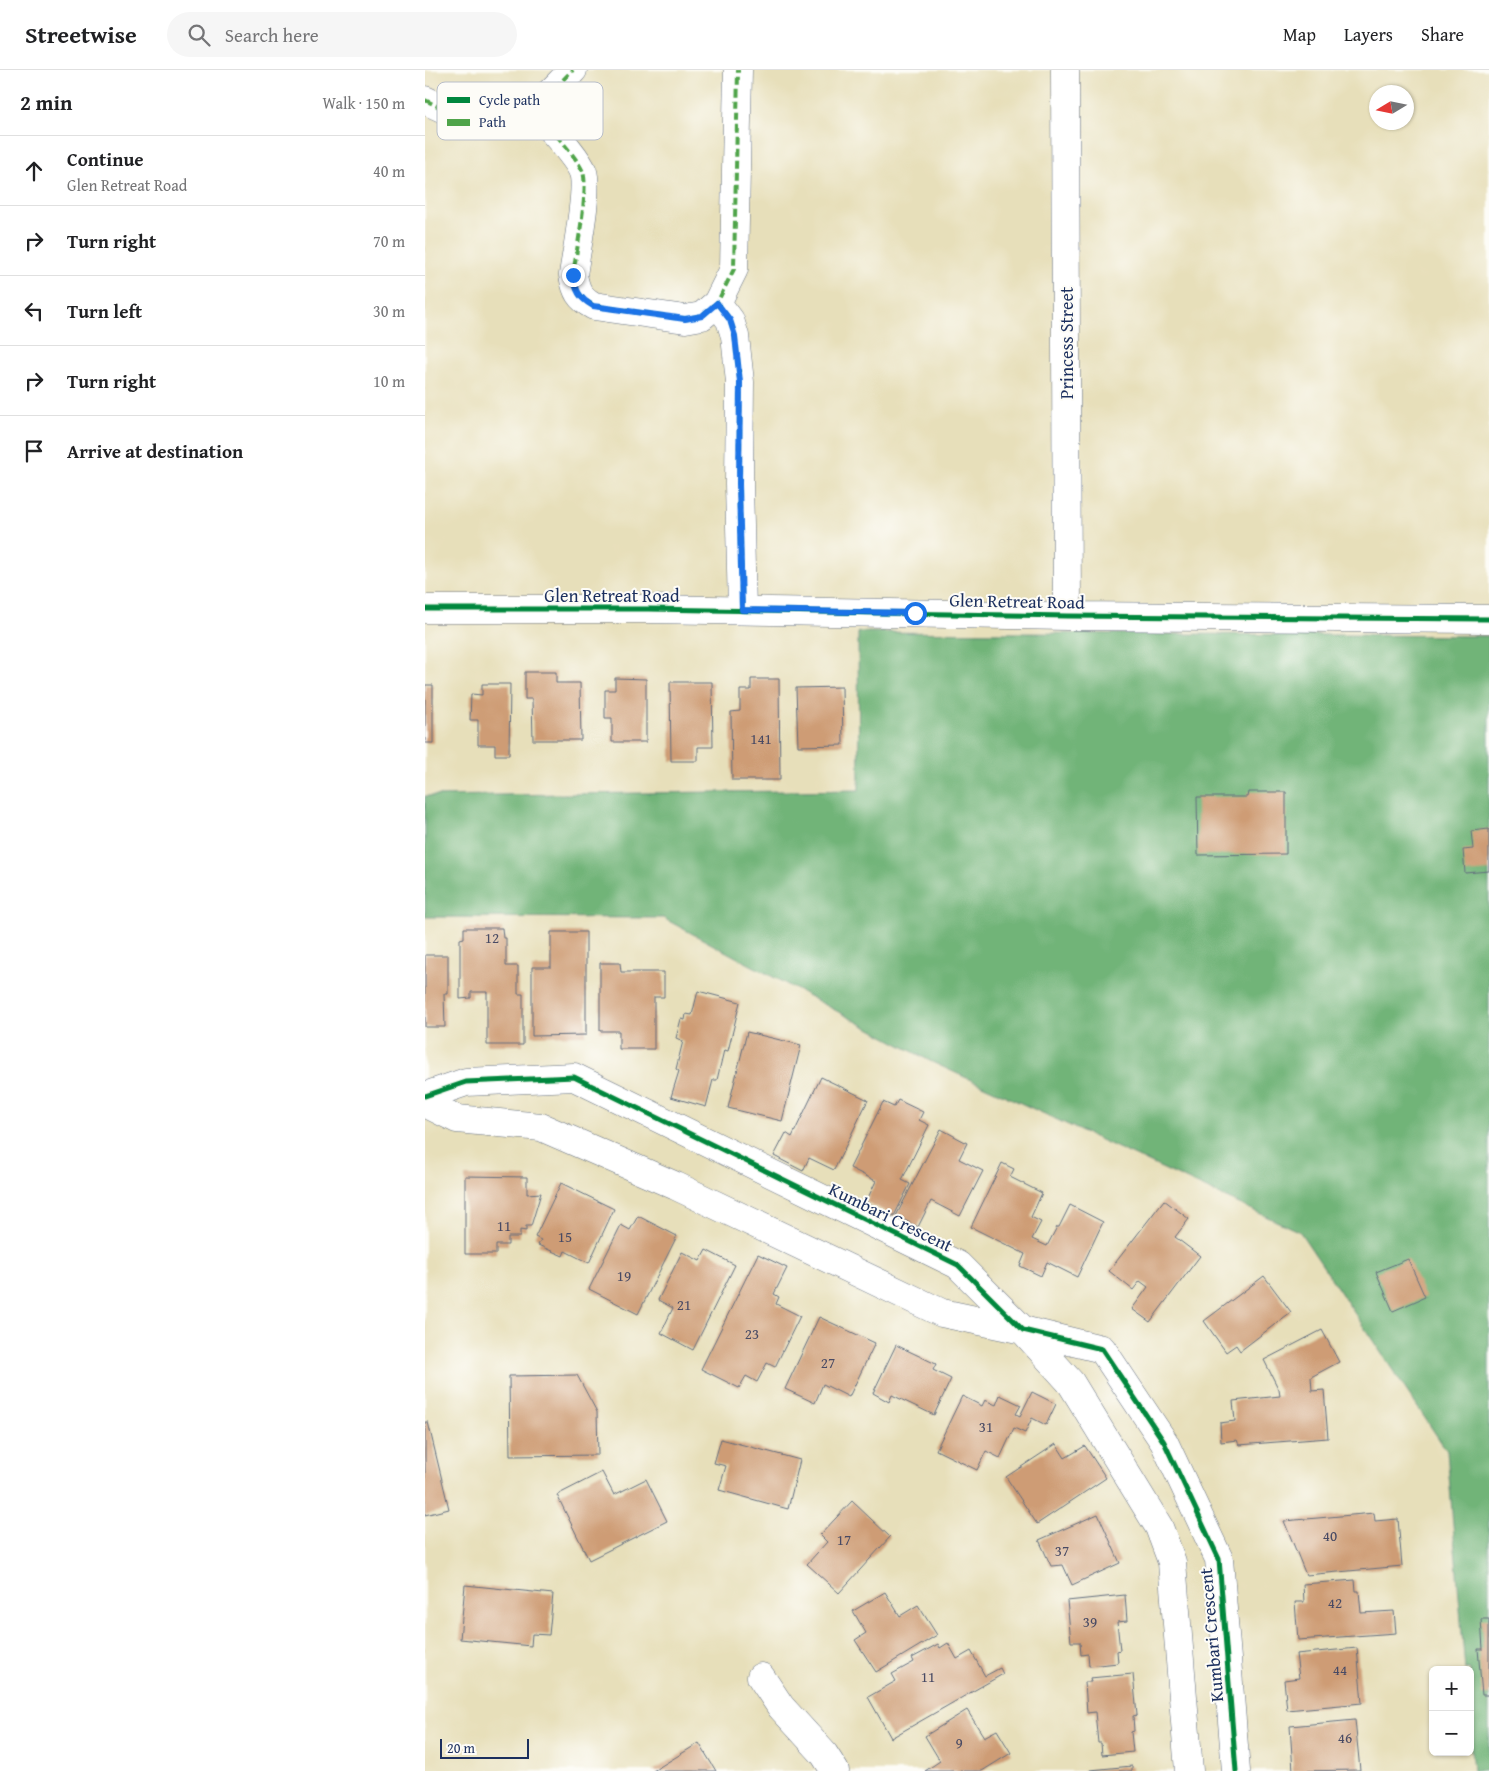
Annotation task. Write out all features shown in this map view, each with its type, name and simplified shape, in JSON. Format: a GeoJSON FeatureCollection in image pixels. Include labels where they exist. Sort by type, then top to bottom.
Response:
{"type":"FeatureCollection","features":[{"type":"Feature","properties":{"kind":"street"},"geometry":{"type":"LineString","coordinates":[[560,82],[573,70]]}},
{"type":"Feature","properties":{"kind":"street"},"geometry":{"type":"LineString","coordinates":[[560,140],[574,157],[583,172],[585,192],[573,275],[576,288],[583,300],[593,306],[685,319],[702,316],[717,303],[734,269],[738,70]]}},
{"type":"Feature","properties":{"kind":"street","name":"Princess Street"},"geometry":{"type":"LineString","coordinates":[[1065,70],[1067,616]]}},
{"type":"Feature","properties":{"kind":"street"},"geometry":{"type":"LineString","coordinates":[[425,100],[437,105]]}},
{"type":"Feature","properties":{"kind":"street"},"geometry":{"type":"LineString","coordinates":[[717,303],[730,320],[735,336],[740,382],[739,484],[742,610]]}},
{"type":"Feature","properties":{"kind":"street","name":"Glen Retreat Road"},"geometry":{"type":"LineString","coordinates":[[425,609],[742,610],[1067,616],[1489,619]]}},
{"type":"Feature","properties":{"kind":"street","name":"Kumbari Crescent"},"geometry":{"type":"LineString","coordinates":[[425,1096],[466,1082],[574,1076],[958,1265],[1023,1330],[1071,1383],[1159,1526],[1172,1562],[1189,1771]]}},
{"type":"Feature","properties":{"kind":"street","name":"Kumbari Crescent"},"geometry":{"type":"LineString","coordinates":[[425,1103],[457,1119],[541,1127],[676,1186],[942,1313],[1101,1348],[1164,1442],[1219,1559],[1236,1771]]}},
{"type":"Feature","properties":{"kind":"street"},"geometry":{"type":"LineString","coordinates":[[761,1677],[781,1707],[824,1754],[835,1771]]}},
{"type":"Feature","properties":{"kind":"green space"},"geometry":{"type":"Polygon","coordinates":[[[858,632],[1489,636],[1489,1771],[1473,1771],[1472,1756],[1474,1756],[1474,1666],[1465,1666],[1447,1451],[1300,1232],[932,1062],[663,918],[425,917],[425,796],[859,790],[858,632]]]}},
{"type":"Feature","properties":{"kind":"building"},"geometry":{"type":"Polygon","coordinates":[[[525,672],[556,672],[556,683],[580,683],[581,740],[533,740],[532,699],[525,699],[525,672]]]}},
{"type":"Feature","properties":{"kind":"building"},"geometry":{"type":"Polygon","coordinates":[[[615,678],[646,679],[646,742],[612,742],[612,718],[605,718],[605,690],[615,690],[615,678]]]}},
{"type":"Feature","properties":{"kind":"building"},"geometry":{"type":"Polygon","coordinates":[[[751,679],[779,679],[780,780],[732,780],[731,712],[740,711],[740,690],[751,690],[751,679]]]}},
{"type":"Feature","properties":{"kind":"building"},"geometry":{"type":"Polygon","coordinates":[[[670,682],[712,682],[713,747],[698,747],[698,761],[671,761],[670,682]]]}},
{"type":"Feature","properties":{"kind":"building"},"geometry":{"type":"Polygon","coordinates":[[[482,684],[510,684],[509,755],[495,755],[495,745],[478,745],[478,720],[470,720],[471,694],[482,695],[482,684]]]}},
{"type":"Feature","properties":{"kind":"building"},"geometry":{"type":"Polygon","coordinates":[[[425,685],[433,685],[433,743],[425,743],[425,685]]]}},
{"type":"Feature","properties":{"kind":"building"},"geometry":{"type":"Polygon","coordinates":[[[842,687],[843,745],[798,746],[796,688],[842,687]]]}},
{"type":"Feature","properties":{"kind":"building"},"geometry":{"type":"Polygon","coordinates":[[[1248,792],[1286,792],[1286,854],[1198,855],[1197,797],[1247,797],[1248,792]]]}},
{"type":"Feature","properties":{"kind":"building"},"geometry":{"type":"Polygon","coordinates":[[[1489,829],[1489,871],[1465,873],[1463,850],[1473,849],[1471,831],[1489,829]]]}},
{"type":"Feature","properties":{"kind":"building"},"geometry":{"type":"Polygon","coordinates":[[[464,928],[502,928],[503,938],[506,938],[506,966],[518,966],[518,994],[523,994],[523,1045],[487,1045],[487,992],[471,992],[471,998],[460,999],[460,939],[464,938],[464,928]]]}},
{"type":"Feature","properties":{"kind":"building"},"geometry":{"type":"Polygon","coordinates":[[[551,932],[586,932],[586,1035],[532,1036],[532,967],[551,967],[551,932]]]}},
{"type":"Feature","properties":{"kind":"building"},"geometry":{"type":"Polygon","coordinates":[[[425,955],[448,955],[448,994],[444,994],[445,1027],[425,1027],[425,955]]]}},
{"type":"Feature","properties":{"kind":"building"},"geometry":{"type":"Polygon","coordinates":[[[600,963],[620,963],[621,972],[664,972],[664,997],[654,997],[654,1049],[619,1049],[619,1031],[600,1031],[600,963]]]}},
{"type":"Feature","properties":{"kind":"building"},"geometry":{"type":"Polygon","coordinates":[[[698,991],[740,1002],[728,1051],[724,1050],[717,1080],[713,1080],[706,1107],[671,1097],[679,1071],[676,1069],[683,1041],[676,1038],[681,1019],[685,1020],[686,1014],[692,1015],[698,991]]]}},
{"type":"Feature","properties":{"kind":"building"},"geometry":{"type":"Polygon","coordinates":[[[747,1032],[801,1045],[782,1121],[728,1108],[747,1032]]]}},
{"type":"Feature","properties":{"kind":"building"},"geometry":{"type":"Polygon","coordinates":[[[821,1077],[868,1100],[834,1170],[809,1158],[803,1171],[774,1156],[786,1133],[792,1137],[821,1077]]]}},
{"type":"Feature","properties":{"kind":"building"},"geometry":{"type":"Polygon","coordinates":[[[898,1100],[923,1112],[919,1120],[929,1125],[902,1180],[910,1184],[894,1216],[866,1202],[876,1181],[850,1168],[883,1102],[894,1107],[898,1100]]]}},
{"type":"Feature","properties":{"kind":"building"},"geometry":{"type":"Polygon","coordinates":[[[941,1129],[967,1143],[959,1159],[983,1171],[960,1216],[931,1201],[918,1227],[896,1216],[941,1129]]]}},
{"type":"Feature","properties":{"kind":"building"},"geometry":{"type":"Polygon","coordinates":[[[1002,1163],[1014,1169],[1010,1177],[1042,1193],[1031,1217],[1041,1222],[1032,1239],[1047,1246],[1070,1205],[1103,1222],[1077,1277],[1047,1262],[1041,1276],[1020,1266],[1025,1254],[971,1227],[1002,1163]]]}},
{"type":"Feature","properties":{"kind":"building"},"geometry":{"type":"Polygon","coordinates":[[[465,1176],[527,1177],[527,1194],[541,1193],[531,1226],[526,1226],[526,1231],[520,1230],[520,1237],[508,1237],[508,1245],[496,1245],[496,1254],[465,1254],[465,1176]]]}},
{"type":"Feature","properties":{"kind":"building"},"geometry":{"type":"Polygon","coordinates":[[[561,1183],[614,1209],[589,1263],[565,1251],[563,1256],[538,1245],[541,1240],[535,1237],[561,1183]]]}},
{"type":"Feature","properties":{"kind":"building"},"geometry":{"type":"Polygon","coordinates":[[[1164,1200],[1189,1219],[1175,1237],[1200,1256],[1150,1322],[1132,1309],[1148,1287],[1140,1281],[1133,1290],[1109,1271],[1164,1200]]]}},
{"type":"Feature","properties":{"kind":"building"},"geometry":{"type":"Polygon","coordinates":[[[638,1216],[677,1236],[638,1314],[589,1289],[621,1225],[630,1230],[638,1216]]]}},
{"type":"Feature","properties":{"kind":"building"},"geometry":{"type":"Polygon","coordinates":[[[706,1250],[735,1265],[693,1350],[661,1333],[673,1308],[658,1300],[682,1252],[700,1261],[706,1250]]]}},
{"type":"Feature","properties":{"kind":"building"},"geometry":{"type":"Polygon","coordinates":[[[758,1254],[787,1268],[774,1294],[779,1297],[776,1304],[800,1316],[775,1367],[767,1363],[757,1382],[746,1376],[739,1388],[701,1369],[758,1254]]]}},
{"type":"Feature","properties":{"kind":"building"},"geometry":{"type":"Polygon","coordinates":[[[1408,1259],[1425,1297],[1393,1311],[1376,1272],[1408,1259]]]}},
{"type":"Feature","properties":{"kind":"building"},"geometry":{"type":"Polygon","coordinates":[[[1264,1276],[1291,1312],[1240,1351],[1236,1345],[1226,1352],[1204,1321],[1264,1276]]]}},
{"type":"Feature","properties":{"kind":"building"},"geometry":{"type":"Polygon","coordinates":[[[819,1317],[875,1343],[849,1397],[823,1384],[815,1403],[785,1389],[819,1317]]]}},
{"type":"Feature","properties":{"kind":"building"},"geometry":{"type":"Polygon","coordinates":[[[1322,1330],[1339,1362],[1311,1377],[1312,1391],[1324,1390],[1328,1438],[1239,1445],[1237,1440],[1221,1442],[1220,1423],[1235,1421],[1233,1401],[1280,1396],[1279,1390],[1264,1360],[1322,1330]]]}},
{"type":"Feature","properties":{"kind":"building"},"geometry":{"type":"Polygon","coordinates":[[[896,1345],[936,1364],[933,1370],[951,1379],[934,1415],[892,1395],[889,1402],[873,1393],[896,1345]]]}},
{"type":"Feature","properties":{"kind":"building"},"geometry":{"type":"Polygon","coordinates":[[[577,1375],[597,1412],[598,1455],[510,1456],[509,1376],[577,1375]]]}},
{"type":"Feature","properties":{"kind":"building"},"geometry":{"type":"Polygon","coordinates":[[[1032,1392],[1056,1404],[1046,1425],[1032,1418],[1025,1433],[1014,1428],[1000,1458],[986,1451],[977,1470],[936,1450],[962,1396],[982,1406],[985,1400],[996,1405],[1000,1395],[1021,1405],[1016,1414],[1020,1416],[1032,1392]]]}},
{"type":"Feature","properties":{"kind":"building"},"geometry":{"type":"Polygon","coordinates":[[[425,1422],[428,1422],[449,1509],[425,1515],[425,1422]]]}},
{"type":"Feature","properties":{"kind":"building"},"geometry":{"type":"Polygon","coordinates":[[[721,1439],[800,1460],[788,1509],[719,1490],[726,1466],[714,1463],[721,1439]]]}},
{"type":"Feature","properties":{"kind":"building"},"geometry":{"type":"Polygon","coordinates":[[[1056,1444],[1065,1458],[1085,1446],[1106,1478],[1037,1524],[1006,1477],[1056,1444]]]}},
{"type":"Feature","properties":{"kind":"building"},"geometry":{"type":"Polygon","coordinates":[[[602,1472],[614,1495],[646,1479],[667,1521],[589,1560],[557,1495],[602,1472]]]}},
{"type":"Feature","properties":{"kind":"building"},"geometry":{"type":"Polygon","coordinates":[[[852,1501],[890,1537],[839,1593],[807,1564],[827,1542],[820,1535],[852,1501]]]}},
{"type":"Feature","properties":{"kind":"building"},"geometry":{"type":"Polygon","coordinates":[[[1374,1513],[1375,1521],[1398,1519],[1402,1566],[1306,1575],[1284,1521],[1374,1513]]]}},
{"type":"Feature","properties":{"kind":"building"},"geometry":{"type":"Polygon","coordinates":[[[1098,1514],[1120,1563],[1072,1585],[1063,1565],[1051,1566],[1039,1540],[1098,1514]]]}},
{"type":"Feature","properties":{"kind":"building"},"geometry":{"type":"Polygon","coordinates":[[[1355,1580],[1356,1591],[1359,1591],[1361,1613],[1394,1611],[1396,1633],[1298,1640],[1295,1602],[1304,1602],[1303,1584],[1355,1580]]]}},
{"type":"Feature","properties":{"kind":"building"},"geometry":{"type":"Polygon","coordinates":[[[465,1585],[553,1594],[549,1635],[532,1634],[531,1646],[460,1639],[465,1585]]]}},
{"type":"Feature","properties":{"kind":"building"},"geometry":{"type":"Polygon","coordinates":[[[885,1592],[900,1616],[918,1605],[937,1635],[876,1672],[855,1640],[866,1633],[853,1611],[885,1592]]]}},
{"type":"Feature","properties":{"kind":"building"},"geometry":{"type":"Polygon","coordinates":[[[1125,1595],[1127,1621],[1117,1622],[1120,1650],[1117,1651],[1118,1663],[1089,1666],[1088,1654],[1081,1655],[1080,1642],[1071,1642],[1067,1601],[1125,1595]]]}},
{"type":"Feature","properties":{"kind":"building"},"geometry":{"type":"Polygon","coordinates":[[[1481,1619],[1489,1619],[1489,1695],[1482,1695],[1478,1649],[1483,1649],[1481,1619]]]}},
{"type":"Feature","properties":{"kind":"building"},"geometry":{"type":"Polygon","coordinates":[[[948,1643],[957,1659],[971,1651],[985,1676],[1000,1668],[1003,1674],[891,1738],[868,1697],[896,1681],[892,1674],[914,1662],[912,1658],[938,1644],[940,1648],[948,1643]]]}},
{"type":"Feature","properties":{"kind":"building"},"geometry":{"type":"Polygon","coordinates":[[[1357,1648],[1362,1703],[1287,1710],[1284,1680],[1299,1678],[1296,1654],[1357,1648]]]}},
{"type":"Feature","properties":{"kind":"building"},"geometry":{"type":"Polygon","coordinates":[[[1133,1674],[1137,1715],[1133,1716],[1134,1731],[1131,1732],[1133,1752],[1102,1755],[1101,1743],[1098,1743],[1095,1712],[1087,1713],[1085,1682],[1091,1682],[1090,1678],[1133,1674]]]}},
{"type":"Feature","properties":{"kind":"building"},"geometry":{"type":"Polygon","coordinates":[[[967,1710],[984,1737],[997,1730],[1011,1753],[982,1771],[925,1771],[940,1761],[925,1736],[967,1710]]]}},
{"type":"Feature","properties":{"kind":"building"},"geometry":{"type":"Polygon","coordinates":[[[1355,1720],[1360,1770],[1293,1771],[1290,1726],[1355,1720]]]}},
{"type":"Feature","properties":{"kind":"building"},"geometry":{"type":"Polygon","coordinates":[[[699,1743],[716,1771],[653,1771],[699,1743]]]}},
{"type":"Feature","properties":{"kind":"building"},"geometry":{"type":"Polygon","coordinates":[[[1132,1766],[1132,1771],[1090,1771],[1090,1770],[1132,1766]]]}},
{"type":"Feature","properties":{"kind":"marked path"},"geometry":{"type":"LineString","coordinates":[[561,82],[573,70]]}},
{"type":"Feature","properties":{"kind":"marked path"},"geometry":{"type":"LineString","coordinates":[[560,140],[580,165],[583,172],[583,207],[573,275],[577,290],[582,297],[594,306],[685,319],[702,316],[717,303],[734,269],[738,70]]}},
{"type":"Feature","properties":{"kind":"marked path"},"geometry":{"type":"LineString","coordinates":[[425,100],[437,106]]}},
{"type":"Feature","properties":{"kind":"marked path"},"geometry":{"type":"LineString","coordinates":[[717,303],[730,320],[735,336],[740,382],[739,484],[742,610]]}},
{"type":"Feature","properties":{"kind":"cycle path"},"geometry":{"type":"LineString","coordinates":[[425,609],[648,609],[1067,616],[1489,619]]}},
{"type":"Feature","properties":{"kind":"cycle path"},"geometry":{"type":"LineString","coordinates":[[425,1096],[466,1082],[574,1077],[958,1265],[1023,1330],[1102,1349],[1164,1442],[1219,1559],[1236,1771]]}},
{"type":"Feature","properties":{"kind":"route"},"geometry":{"type":"LineString","coordinates":[[573,275],[576,288],[583,300],[593,306],[685,319],[702,316],[717,303],[730,320],[735,336],[740,382],[739,484],[742,610],[915,613]]}}]}
